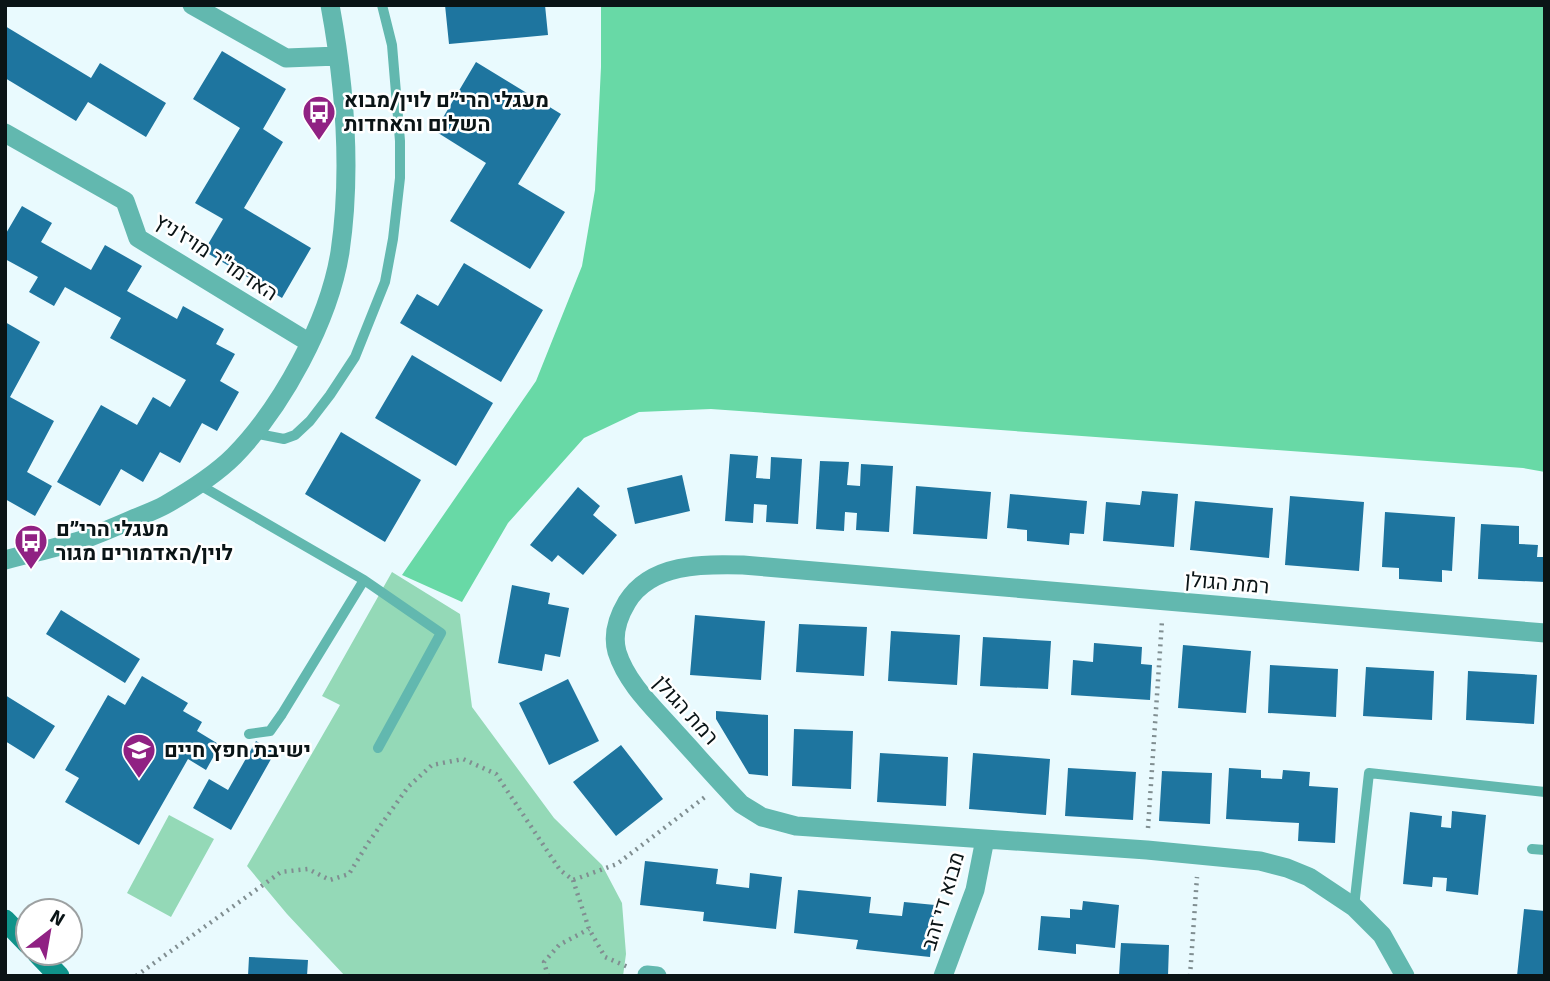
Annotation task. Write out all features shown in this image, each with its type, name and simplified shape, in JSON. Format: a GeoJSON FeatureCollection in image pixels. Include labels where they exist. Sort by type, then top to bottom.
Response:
{"type":"FeatureCollection","features":[{"type":"Feature","properties":{"kind":"street"},"geometry":{"type":"LineString","coordinates":[[192,5],[286,58],[338,56]]}},
{"type":"Feature","properties":{"kind":"street"},"geometry":{"type":"LineString","coordinates":[[5,560],[81,540],[164,506],[233,457],[280,398],[310,343],[329,295],[340,255],[346,172],[345,112],[330,5]]}},
{"type":"Feature","properties":{"kind":"street","name":"האדמו\"ר מויז'ניץ"},"geometry":{"type":"LineString","coordinates":[[5,133],[125,201],[138,238],[310,343]]}},
{"type":"Feature","properties":{"kind":"street","name":"רמת הגולן"},"geometry":{"type":"LineString","coordinates":[[1405,976],[1382,935],[1354,907],[1309,877],[1260,861],[1147,850],[796,826],[762,817],[741,804],[633,686],[617,652],[615,634],[620,614],[632,593],[653,577],[701,564],[743,565],[1545,633]]}},
{"type":"Feature","properties":{"kind":"street","name":"מבוא די זהב"},"geometry":{"type":"LineString","coordinates":[[943,976],[975,890],[985,839]]}},
{"type":"Feature","properties":{"kind":"street"},"geometry":{"type":"LineString","coordinates":[[647,975],[657,976]]}},
{"type":"Feature","properties":{"kind":"lane"},"geometry":{"type":"LineString","coordinates":[[253,433],[284,439],[295,435],[310,421],[355,357],[385,282],[393,239],[400,166],[391,45],[382,5]]}},
{"type":"Feature","properties":{"kind":"lane"},"geometry":{"type":"LineString","coordinates":[[197,484],[364,580],[441,633],[378,748]]}},
{"type":"Feature","properties":{"kind":"lane"},"geometry":{"type":"LineString","coordinates":[[248,734],[270,731],[364,580]]}},
{"type":"Feature","properties":{"kind":"lane"},"geometry":{"type":"LineString","coordinates":[[1354,907],[1370,773],[1545,792]]}},
{"type":"Feature","properties":{"kind":"lane"},"geometry":{"type":"LineString","coordinates":[[1532,849],[1545,850]]}},
{"type":"Feature","properties":{"kind":"path"},"geometry":{"type":"LineString","coordinates":[[1147,850],[1164,601]]}},
{"type":"Feature","properties":{"kind":"path"},"geometry":{"type":"LineString","coordinates":[[136,976],[281,872],[308,869],[330,880],[349,874],[408,787],[432,765],[463,759],[496,774],[554,862],[573,880],[589,929],[605,957],[647,975]]}},
{"type":"Feature","properties":{"kind":"path"},"geometry":{"type":"LineString","coordinates":[[573,880],[617,864],[722,784]]}},
{"type":"Feature","properties":{"kind":"path"},"geometry":{"type":"LineString","coordinates":[[1190,976],[1198,855]]}},
{"type":"Feature","properties":{"kind":"path"},"geometry":{"type":"LineString","coordinates":[[548,976],[544,962],[559,945],[589,929]]}},
{"type":"Feature","properties":{"kind":"green space"},"geometry":{"type":"Polygon","coordinates":[[[601,5],[1545,5],[1545,472],[1523,468],[711,409],[639,412],[584,438],[508,523],[462,602],[402,575],[536,381],[582,266],[595,190],[601,5]]]}},
{"type":"Feature","properties":{"kind":"green space"},"geometry":{"type":"Polygon","coordinates":[[[392,572],[460,614],[472,707],[554,818],[602,865],[622,903],[626,954],[623,976],[345,976],[247,866],[340,705],[322,696],[392,572]]]}},
{"type":"Feature","properties":{"kind":"green space"},"geometry":{"type":"Polygon","coordinates":[[[169,815],[214,839],[171,917],[127,893],[169,815]]]}},
{"type":"Feature","properties":{"kind":"building"},"geometry":{"type":"Polygon","coordinates":[[[445,5],[545,5],[548,35],[449,44],[445,5]]]}},
{"type":"Feature","properties":{"kind":"building"},"geometry":{"type":"Polygon","coordinates":[[[5,26],[91,78],[100,63],[166,103],[146,137],[88,102],[76,121],[5,78],[5,26]]]}},
{"type":"Feature","properties":{"kind":"building"},"geometry":{"type":"Polygon","coordinates":[[[222,51],[286,89],[263,129],[283,142],[244,208],[311,248],[282,298],[204,251],[223,219],[195,203],[240,128],[193,99],[222,51]]]}},
{"type":"Feature","properties":{"kind":"building"},"geometry":{"type":"Polygon","coordinates":[[[476,62],[561,114],[518,184],[565,212],[530,269],[450,221],[486,163],[435,131],[476,62]]]}},
{"type":"Feature","properties":{"kind":"building"},"geometry":{"type":"Polygon","coordinates":[[[22,206],[52,223],[41,242],[91,270],[105,245],[142,266],[127,291],[177,319],[183,306],[224,329],[216,344],[235,354],[220,381],[239,392],[217,431],[202,423],[180,463],[160,452],[143,482],[121,469],[100,506],[57,482],[101,405],[137,425],[153,397],[170,407],[186,380],[110,338],[121,318],[65,287],[54,306],[29,292],[38,277],[5,259],[5,235],[22,206]]]}},
{"type":"Feature","properties":{"kind":"building"},"geometry":{"type":"Polygon","coordinates":[[[464,263],[543,310],[501,382],[400,323],[417,294],[438,306],[464,263]]]}},
{"type":"Feature","properties":{"kind":"building"},"geometry":{"type":"Polygon","coordinates":[[[5,322],[40,342],[10,397],[54,421],[27,472],[52,486],[35,516],[5,499],[5,322]]]}},
{"type":"Feature","properties":{"kind":"building"},"geometry":{"type":"Polygon","coordinates":[[[412,355],[493,403],[456,466],[375,418],[412,355]]]}},
{"type":"Feature","properties":{"kind":"building"},"geometry":{"type":"Polygon","coordinates":[[[341,432],[421,480],[385,542],[305,494],[341,432]]]}},
{"type":"Feature","properties":{"kind":"building"},"geometry":{"type":"Polygon","coordinates":[[[730,454],[758,456],[756,478],[770,479],[771,457],[802,459],[798,524],[766,522],[767,505],[754,504],[753,523],[725,521],[730,454]]]}},
{"type":"Feature","properties":{"kind":"building"},"geometry":{"type":"Polygon","coordinates":[[[820,461],[849,462],[847,485],[860,486],[861,464],[893,466],[889,532],[856,530],[857,513],[845,512],[844,531],[816,529],[820,461]]]}},
{"type":"Feature","properties":{"kind":"building"},"geometry":{"type":"Polygon","coordinates":[[[682,475],[690,511],[635,524],[627,488],[682,475]]]}},
{"type":"Feature","properties":{"kind":"building"},"geometry":{"type":"Polygon","coordinates":[[[916,486],[991,492],[987,539],[913,534],[916,486]]]}},
{"type":"Feature","properties":{"kind":"building"},"geometry":{"type":"Polygon","coordinates":[[[578,487],[600,506],[593,515],[617,535],[583,575],[558,555],[552,562],[530,545],[578,487]]]}},
{"type":"Feature","properties":{"kind":"building"},"geometry":{"type":"Polygon","coordinates":[[[1142,491],[1178,494],[1174,547],[1103,541],[1106,502],[1140,505],[1142,491]]]}},
{"type":"Feature","properties":{"kind":"building"},"geometry":{"type":"Polygon","coordinates":[[[1010,494],[1087,501],[1084,534],[1070,533],[1069,545],[1027,541],[1027,530],[1007,528],[1010,494]]]}},
{"type":"Feature","properties":{"kind":"building"},"geometry":{"type":"Polygon","coordinates":[[[1290,496],[1364,502],[1359,571],[1285,565],[1290,496]]]}},
{"type":"Feature","properties":{"kind":"building"},"geometry":{"type":"Polygon","coordinates":[[[1195,501],[1273,508],[1269,558],[1190,550],[1195,501]]]}},
{"type":"Feature","properties":{"kind":"building"},"geometry":{"type":"Polygon","coordinates":[[[1385,512],[1455,517],[1452,571],[1442,570],[1442,582],[1399,579],[1399,568],[1382,567],[1385,512]]]}},
{"type":"Feature","properties":{"kind":"building"},"geometry":{"type":"Polygon","coordinates":[[[1481,524],[1519,526],[1519,544],[1538,545],[1537,557],[1545,557],[1545,582],[1478,579],[1481,524]]]}},
{"type":"Feature","properties":{"kind":"building"},"geometry":{"type":"Polygon","coordinates":[[[512,585],[550,593],[548,604],[569,608],[560,657],[545,654],[542,671],[498,663],[512,585]]]}},
{"type":"Feature","properties":{"kind":"building"},"geometry":{"type":"Polygon","coordinates":[[[61,610],[140,659],[125,683],[46,634],[61,610]]]}},
{"type":"Feature","properties":{"kind":"building"},"geometry":{"type":"Polygon","coordinates":[[[695,615],[765,621],[761,680],[690,675],[695,615]]]}},
{"type":"Feature","properties":{"kind":"building"},"geometry":{"type":"Polygon","coordinates":[[[799,624],[867,627],[864,676],[796,672],[799,624]]]}},
{"type":"Feature","properties":{"kind":"building"},"geometry":{"type":"Polygon","coordinates":[[[891,631],[960,635],[957,685],[888,681],[891,631]]]}},
{"type":"Feature","properties":{"kind":"building"},"geometry":{"type":"Polygon","coordinates":[[[983,637],[1051,641],[1048,689],[980,686],[983,637]]]}},
{"type":"Feature","properties":{"kind":"building"},"geometry":{"type":"Polygon","coordinates":[[[1094,643],[1142,647],[1141,664],[1152,665],[1150,700],[1071,695],[1073,660],[1093,662],[1094,643]]]}},
{"type":"Feature","properties":{"kind":"building"},"geometry":{"type":"Polygon","coordinates":[[[1183,645],[1251,651],[1246,713],[1178,708],[1183,645]]]}},
{"type":"Feature","properties":{"kind":"building"},"geometry":{"type":"Polygon","coordinates":[[[1270,665],[1338,669],[1336,717],[1268,713],[1270,665]]]}},
{"type":"Feature","properties":{"kind":"building"},"geometry":{"type":"Polygon","coordinates":[[[1366,667],[1434,671],[1432,720],[1363,716],[1366,667]]]}},
{"type":"Feature","properties":{"kind":"building"},"geometry":{"type":"Polygon","coordinates":[[[1468,671],[1537,675],[1534,724],[1466,720],[1468,671]]]}},
{"type":"Feature","properties":{"kind":"building"},"geometry":{"type":"Polygon","coordinates":[[[142,676],[188,703],[183,711],[202,722],[197,731],[220,745],[206,770],[188,759],[139,845],[65,802],[79,778],[65,770],[108,695],[125,705],[142,676]]]}},
{"type":"Feature","properties":{"kind":"building"},"geometry":{"type":"Polygon","coordinates":[[[568,679],[599,741],[549,765],[519,703],[568,679]]]}},
{"type":"Feature","properties":{"kind":"building"},"geometry":{"type":"Polygon","coordinates":[[[5,695],[55,726],[34,759],[5,741],[5,695]]]}},
{"type":"Feature","properties":{"kind":"building"},"geometry":{"type":"Polygon","coordinates":[[[716,711],[768,715],[768,776],[749,774],[716,719],[716,711]]]}},
{"type":"Feature","properties":{"kind":"building"},"geometry":{"type":"Polygon","coordinates":[[[794,729],[853,731],[851,789],[792,786],[794,729]]]}},
{"type":"Feature","properties":{"kind":"building"},"geometry":{"type":"Polygon","coordinates":[[[256,741],[275,752],[231,830],[193,808],[209,779],[228,790],[256,741]]]}},
{"type":"Feature","properties":{"kind":"building"},"geometry":{"type":"Polygon","coordinates":[[[621,745],[663,799],[616,836],[573,782],[621,745]]]}},
{"type":"Feature","properties":{"kind":"building"},"geometry":{"type":"Polygon","coordinates":[[[880,753],[948,757],[946,806],[877,802],[880,753]]]}},
{"type":"Feature","properties":{"kind":"building"},"geometry":{"type":"Polygon","coordinates":[[[973,753],[1050,759],[1046,815],[969,809],[973,753]]]}},
{"type":"Feature","properties":{"kind":"building"},"geometry":{"type":"Polygon","coordinates":[[[1068,768],[1136,772],[1133,820],[1065,816],[1068,768]]]}},
{"type":"Feature","properties":{"kind":"building"},"geometry":{"type":"Polygon","coordinates":[[[1229,768],[1261,770],[1261,778],[1282,779],[1283,770],[1310,772],[1309,786],[1338,788],[1335,843],[1298,841],[1299,823],[1226,819],[1229,768]]]}},
{"type":"Feature","properties":{"kind":"building"},"geometry":{"type":"Polygon","coordinates":[[[1162,771],[1212,773],[1210,824],[1159,821],[1162,771]]]}},
{"type":"Feature","properties":{"kind":"building"},"geometry":{"type":"Polygon","coordinates":[[[1452,811],[1486,815],[1478,895],[1446,891],[1447,878],[1433,877],[1432,887],[1403,884],[1410,812],[1442,816],[1441,827],[1451,828],[1452,811]]]}},
{"type":"Feature","properties":{"kind":"building"},"geometry":{"type":"Polygon","coordinates":[[[645,861],[718,869],[716,884],[749,888],[750,873],[782,877],[776,929],[703,921],[704,912],[640,905],[645,861]]]}},
{"type":"Feature","properties":{"kind":"building"},"geometry":{"type":"Polygon","coordinates":[[[798,890],[871,897],[869,913],[902,916],[904,902],[935,905],[930,957],[856,949],[858,940],[794,933],[798,890]]]}},
{"type":"Feature","properties":{"kind":"building"},"geometry":{"type":"Polygon","coordinates":[[[1083,901],[1119,905],[1115,948],[1076,944],[1076,954],[1038,950],[1041,916],[1070,918],[1070,909],[1082,910],[1083,901]]]}},
{"type":"Feature","properties":{"kind":"building"},"geometry":{"type":"Polygon","coordinates":[[[1524,909],[1545,911],[1545,976],[1517,976],[1524,909]]]}},
{"type":"Feature","properties":{"kind":"building"},"geometry":{"type":"Polygon","coordinates":[[[1121,943],[1169,945],[1168,976],[1119,976],[1121,943]]]}},
{"type":"Feature","properties":{"kind":"building"},"geometry":{"type":"Polygon","coordinates":[[[249,957],[308,960],[307,976],[248,976],[249,957]]]}},
{"type":"Feature","properties":{"kind":"place","name":"מעגלי הרי״ם לוין/מבוא השלום והאחדות"},"geometry":{"type":"Point","coordinates":[319,142]}},
{"type":"Feature","properties":{"kind":"place","name":"מעגלי הרי״ם לוין/האדמורים מגור"},"geometry":{"type":"Point","coordinates":[31,571]}},
{"type":"Feature","properties":{"kind":"place","name":"ישיבת חפץ חיים"},"geometry":{"type":"Point","coordinates":[139,780]}}]}
